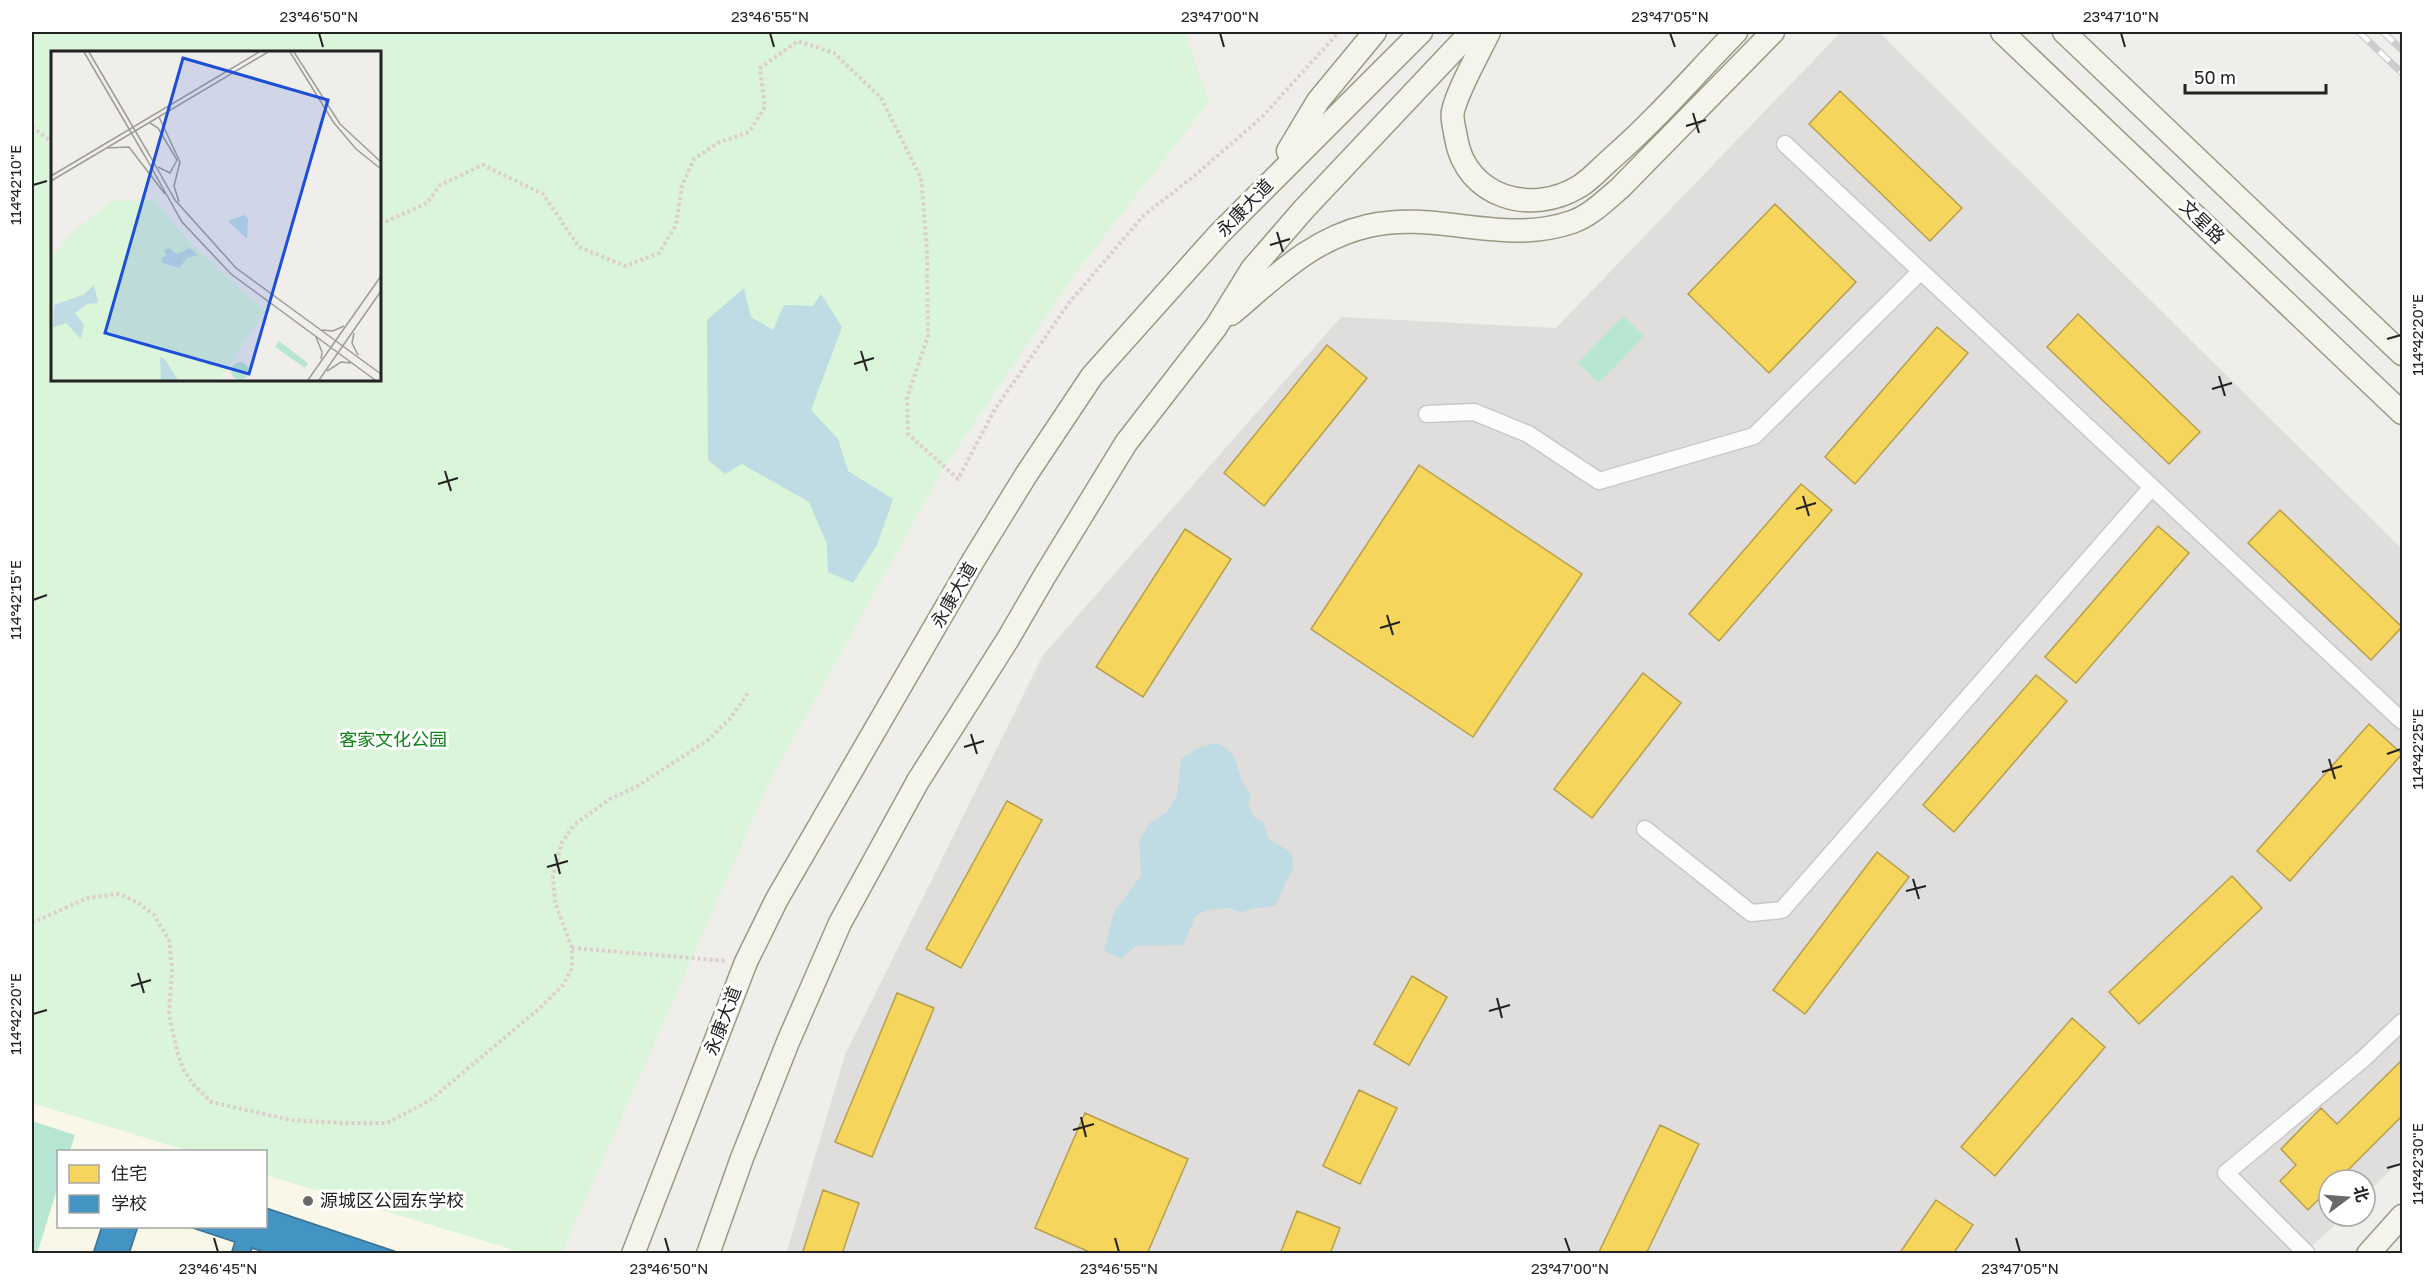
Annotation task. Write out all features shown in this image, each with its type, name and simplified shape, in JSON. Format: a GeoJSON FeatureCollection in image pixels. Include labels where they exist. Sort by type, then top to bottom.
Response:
{"type":"FeatureCollection","features":[{"type":"Feature","properties":{"kind":"main road"},"geometry":{"type":"LineString","coordinates":[[1267,185],[1318,101],[1375,32]]}},
{"type":"Feature","properties":{"kind":"main road","name":"永康大道"},"geometry":{"type":"LineString","coordinates":[[633,1254],[746,962],[777,899],[1026,475],[1092,376],[1219,234],[1421,32]]}},
{"type":"Feature","properties":{"kind":"main road"},"geometry":{"type":"LineString","coordinates":[[708,1254],[750,1137],[840,923],[918,781],[1008,639],[1126,443],[1216,327],[1260,261],[1304,209],[1471,32]]}},
{"type":"Feature","properties":{"kind":"main road"},"geometry":{"type":"LineString","coordinates":[[1489,32],[1452,112],[1456,141],[1464,165],[1482,184],[1500,195],[1518,201],[1540,202],[1580,186],[1626,146],[1736,32]]}},
{"type":"Feature","properties":{"kind":"main road"},"geometry":{"type":"LineString","coordinates":[[1216,327],[1306,251],[1338,235],[1368,226],[1405,220],[1504,232],[1543,229],[1574,222],[1597,208],[1620,188],[1773,32]]}},
{"type":"Feature","properties":{"kind":"main road","name":"文星路"},"geometry":{"type":"LineString","coordinates":[[2002,32],[2403,413]]}},
{"type":"Feature","properties":{"kind":"main road"},"geometry":{"type":"LineString","coordinates":[[2064,32],[2403,354]]}},
{"type":"Feature","properties":{"kind":"main road"},"geometry":{"type":"LineString","coordinates":[[2368,1254],[2403,1216]]}},
{"type":"Feature","properties":{"kind":"street"},"geometry":{"type":"LineString","coordinates":[[1785,144],[2403,721]]}},
{"type":"Feature","properties":{"kind":"street"},"geometry":{"type":"LineString","coordinates":[[1427,414],[1474,412],[1528,434],[1599,481],[1754,436],[1921,271]]}},
{"type":"Feature","properties":{"kind":"street"},"geometry":{"type":"LineString","coordinates":[[1645,829],[1750,913],[1782,910],[2152,487]]}},
{"type":"Feature","properties":{"kind":"street"},"geometry":{"type":"LineString","coordinates":[[2307,1254],[2226,1173],[2362,1060],[2403,1022]]}},
{"type":"Feature","properties":{"kind":"path"},"geometry":{"type":"LineString","coordinates":[[381,218],[387,221],[427,203],[440,185],[483,165],[543,194],[579,247],[625,266],[659,253],[676,225],[682,186],[694,159],[718,143],[749,132],[765,107],[760,68],[798,41],[834,53],[881,98],[921,178],[927,250],[928,336],[907,398],[908,435],[958,479],[995,410],[1069,303],[1144,216],[1262,117],[1338,32]]}},
{"type":"Feature","properties":{"kind":"path"},"geometry":{"type":"LineString","coordinates":[[32,127],[51,141]]}},
{"type":"Feature","properties":{"kind":"path"},"geometry":{"type":"LineString","coordinates":[[32,923],[87,898],[119,894],[138,903],[154,915],[169,940],[172,969],[169,1014],[183,1069],[193,1084],[211,1102],[291,1120],[387,1123],[429,1101],[540,1008],[563,985],[572,968],[572,948],[555,902],[553,876],[562,842],[574,825],[610,799],[636,787],[708,740],[729,720],[748,693]]}},
{"type":"Feature","properties":{"kind":"path"},"geometry":{"type":"LineString","coordinates":[[572,948],[746,962]]}},
{"type":"Feature","properties":{"kind":"shaded area"},"geometry":{"type":"Polygon","coordinates":[[[1841,32],[1879,32],[2402,549],[2402,1159],[2377,1183],[2377,1168],[2317,1168],[2317,1228],[2331,1228],[2312,1246],[2308,1253],[786,1254],[845,1055],[1043,655],[1341,317],[1556,328],[1841,32]]]}},
{"type":"Feature","properties":{"kind":"shaded area","name":"源城区公园东学校"},"geometry":{"type":"Polygon","coordinates":[[[32,1103],[186,1150],[57,1150],[57,1228],[267,1228],[267,1175],[524,1253],[32,1253],[32,1103]]]}},
{"type":"Feature","properties":{"kind":"green space","name":"客家文化公园"},"geometry":{"type":"Polygon","coordinates":[[[32,32],[1185,32],[1209,102],[1078,270],[943,469],[770,781],[562,1253],[524,1253],[267,1175],[267,1150],[186,1150],[32,1103],[32,32]]]}},
{"type":"Feature","properties":{"kind":"green space"},"geometry":{"type":"Polygon","coordinates":[[[1623,316],[1644,336],[1599,383],[1578,363],[1623,316]]]}},
{"type":"Feature","properties":{"kind":"green space"},"geometry":{"type":"Polygon","coordinates":[[[32,1121],[75,1135],[70,1150],[57,1150],[57,1189],[37,1254],[32,1253],[32,1121]]]}},
{"type":"Feature","properties":{"kind":"water"},"geometry":{"type":"Polygon","coordinates":[[[744,288],[751,317],[773,330],[784,305],[813,306],[821,294],[842,327],[811,410],[838,439],[848,471],[893,499],[877,545],[853,583],[828,572],[827,544],[809,502],[742,464],[725,474],[708,460],[707,320],[744,288]]]}},
{"type":"Feature","properties":{"kind":"water"},"geometry":{"type":"Polygon","coordinates":[[[1217,743],[1232,754],[1241,779],[1251,793],[1248,804],[1255,818],[1263,822],[1268,838],[1292,853],[1293,868],[1275,906],[1242,912],[1227,908],[1208,910],[1196,915],[1183,945],[1136,946],[1121,959],[1104,951],[1114,912],[1141,876],[1139,840],[1150,823],[1167,812],[1177,796],[1181,759],[1200,747],[1217,743]]]}},
{"type":"Feature","properties":{"kind":"building: 住宅"},"geometry":{"type":"Polygon","coordinates":[[[1840,91],[1962,208],[1930,241],[1809,124],[1840,91]]]}},
{"type":"Feature","properties":{"kind":"building: 住宅"},"geometry":{"type":"Polygon","coordinates":[[[1775,204],[1856,282],[1769,373],[1688,294],[1775,204]]]}},
{"type":"Feature","properties":{"kind":"building: 住宅"},"geometry":{"type":"Polygon","coordinates":[[[2078,314],[2200,432],[2169,464],[2047,347],[2078,314]]]}},
{"type":"Feature","properties":{"kind":"building: 住宅"},"geometry":{"type":"Polygon","coordinates":[[[1937,327],[1968,353],[1855,484],[1825,457],[1937,327]]]}},
{"type":"Feature","properties":{"kind":"building: 住宅"},"geometry":{"type":"Polygon","coordinates":[[[1327,345],[1367,378],[1264,506],[1224,473],[1327,345]]]}},
{"type":"Feature","properties":{"kind":"building: 住宅"},"geometry":{"type":"Polygon","coordinates":[[[1419,465],[1582,574],[1473,737],[1311,629],[1419,465]]]}},
{"type":"Feature","properties":{"kind":"building: 住宅"},"geometry":{"type":"Polygon","coordinates":[[[1801,484],[1832,510],[1719,641],[1689,614],[1801,484]]]}},
{"type":"Feature","properties":{"kind":"building: 住宅"},"geometry":{"type":"Polygon","coordinates":[[[2280,510],[2402,627],[2371,660],[2248,543],[2280,510]]]}},
{"type":"Feature","properties":{"kind":"building: 住宅"},"geometry":{"type":"Polygon","coordinates":[[[2158,526],[2189,553],[2076,683],[2045,657],[2158,526]]]}},
{"type":"Feature","properties":{"kind":"building: 住宅"},"geometry":{"type":"Polygon","coordinates":[[[1185,529],[1231,559],[1143,697],[1096,667],[1185,529]]]}},
{"type":"Feature","properties":{"kind":"building: 住宅"},"geometry":{"type":"Polygon","coordinates":[[[1643,673],[1681,703],[1592,818],[1554,789],[1643,673]]]}},
{"type":"Feature","properties":{"kind":"building: 住宅"},"geometry":{"type":"Polygon","coordinates":[[[2036,675],[2067,701],[1954,832],[1923,805],[2036,675]]]}},
{"type":"Feature","properties":{"kind":"building: 住宅"},"geometry":{"type":"Polygon","coordinates":[[[2369,724],[2402,754],[2290,881],[2257,851],[2369,724]]]}},
{"type":"Feature","properties":{"kind":"building: 住宅"},"geometry":{"type":"Polygon","coordinates":[[[1007,801],[1042,820],[961,968],[926,949],[1007,801]]]}},
{"type":"Feature","properties":{"kind":"building: 住宅"},"geometry":{"type":"Polygon","coordinates":[[[1877,852],[1909,877],[1805,1014],[1773,990],[1877,852]]]}},
{"type":"Feature","properties":{"kind":"building: 住宅"},"geometry":{"type":"Polygon","coordinates":[[[2232,876],[2262,908],[2139,1024],[2109,992],[2232,876]]]}},
{"type":"Feature","properties":{"kind":"building: 住宅"},"geometry":{"type":"Polygon","coordinates":[[[1412,976],[1447,997],[1409,1065],[1374,1044],[1412,976]]]}},
{"type":"Feature","properties":{"kind":"building: 住宅"},"geometry":{"type":"Polygon","coordinates":[[[897,993],[934,1008],[872,1157],[835,1142],[897,993]]]}},
{"type":"Feature","properties":{"kind":"building: 住宅"},"geometry":{"type":"Polygon","coordinates":[[[2072,1018],[2105,1047],[1995,1176],[1961,1147],[2072,1018]]]}},
{"type":"Feature","properties":{"kind":"building: 住宅"},"geometry":{"type":"Polygon","coordinates":[[[2402,1060],[2402,1116],[2350,1168],[2317,1168],[2317,1201],[2308,1210],[2280,1181],[2296,1165],[2281,1149],[2321,1108],[2337,1124],[2402,1060]]]}},
{"type":"Feature","properties":{"kind":"building: 住宅"},"geometry":{"type":"Polygon","coordinates":[[[1359,1090],[1397,1108],[1360,1184],[1323,1166],[1359,1090]]]}},
{"type":"Feature","properties":{"kind":"building: 住宅"},"geometry":{"type":"Polygon","coordinates":[[[1085,1113],[1188,1159],[1147,1254],[1094,1254],[1035,1228],[1085,1113]]]}},
{"type":"Feature","properties":{"kind":"building: 住宅"},"geometry":{"type":"Polygon","coordinates":[[[1660,1125],[1699,1144],[1646,1254],[1598,1254],[1660,1125]]]}},
{"type":"Feature","properties":{"kind":"building: 住宅"},"geometry":{"type":"Polygon","coordinates":[[[823,1190],[859,1203],[842,1254],[802,1254],[823,1190]]]}},
{"type":"Feature","properties":{"kind":"building: 住宅"},"geometry":{"type":"Polygon","coordinates":[[[1936,1200],[1973,1225],[1953,1254],[1899,1254],[1936,1200]]]}},
{"type":"Feature","properties":{"kind":"building: 住宅"},"geometry":{"type":"Polygon","coordinates":[[[1297,1211],[1340,1228],[1330,1254],[1280,1254],[1297,1211]]]}},
{"type":"Feature","properties":{"kind":"building: 学校"},"geometry":{"type":"Polygon","coordinates":[[[267,1208],[403,1254],[269,1254],[252,1248],[250,1254],[231,1254],[235,1242],[193,1228],[267,1228],[267,1208]]]}},
{"type":"Feature","properties":{"kind":"building: 学校"},"geometry":{"type":"Polygon","coordinates":[[[101,1228],[137,1228],[129,1254],[93,1254],[101,1228]]]}},
{"type":"Feature","properties":{"kind":"railway"},"geometry":{"type":"LineString","coordinates":[[2359,32],[2402,73]]}},
{"type":"Feature","properties":{"kind":"railway"},"geometry":{"type":"LineString","coordinates":[[2383,32],[2402,50]]}},
{"type":"Feature","properties":{"kind":"place","name":"源城区公园东学校"},"geometry":{"type":"Point","coordinates":[308,1201]}}]}
